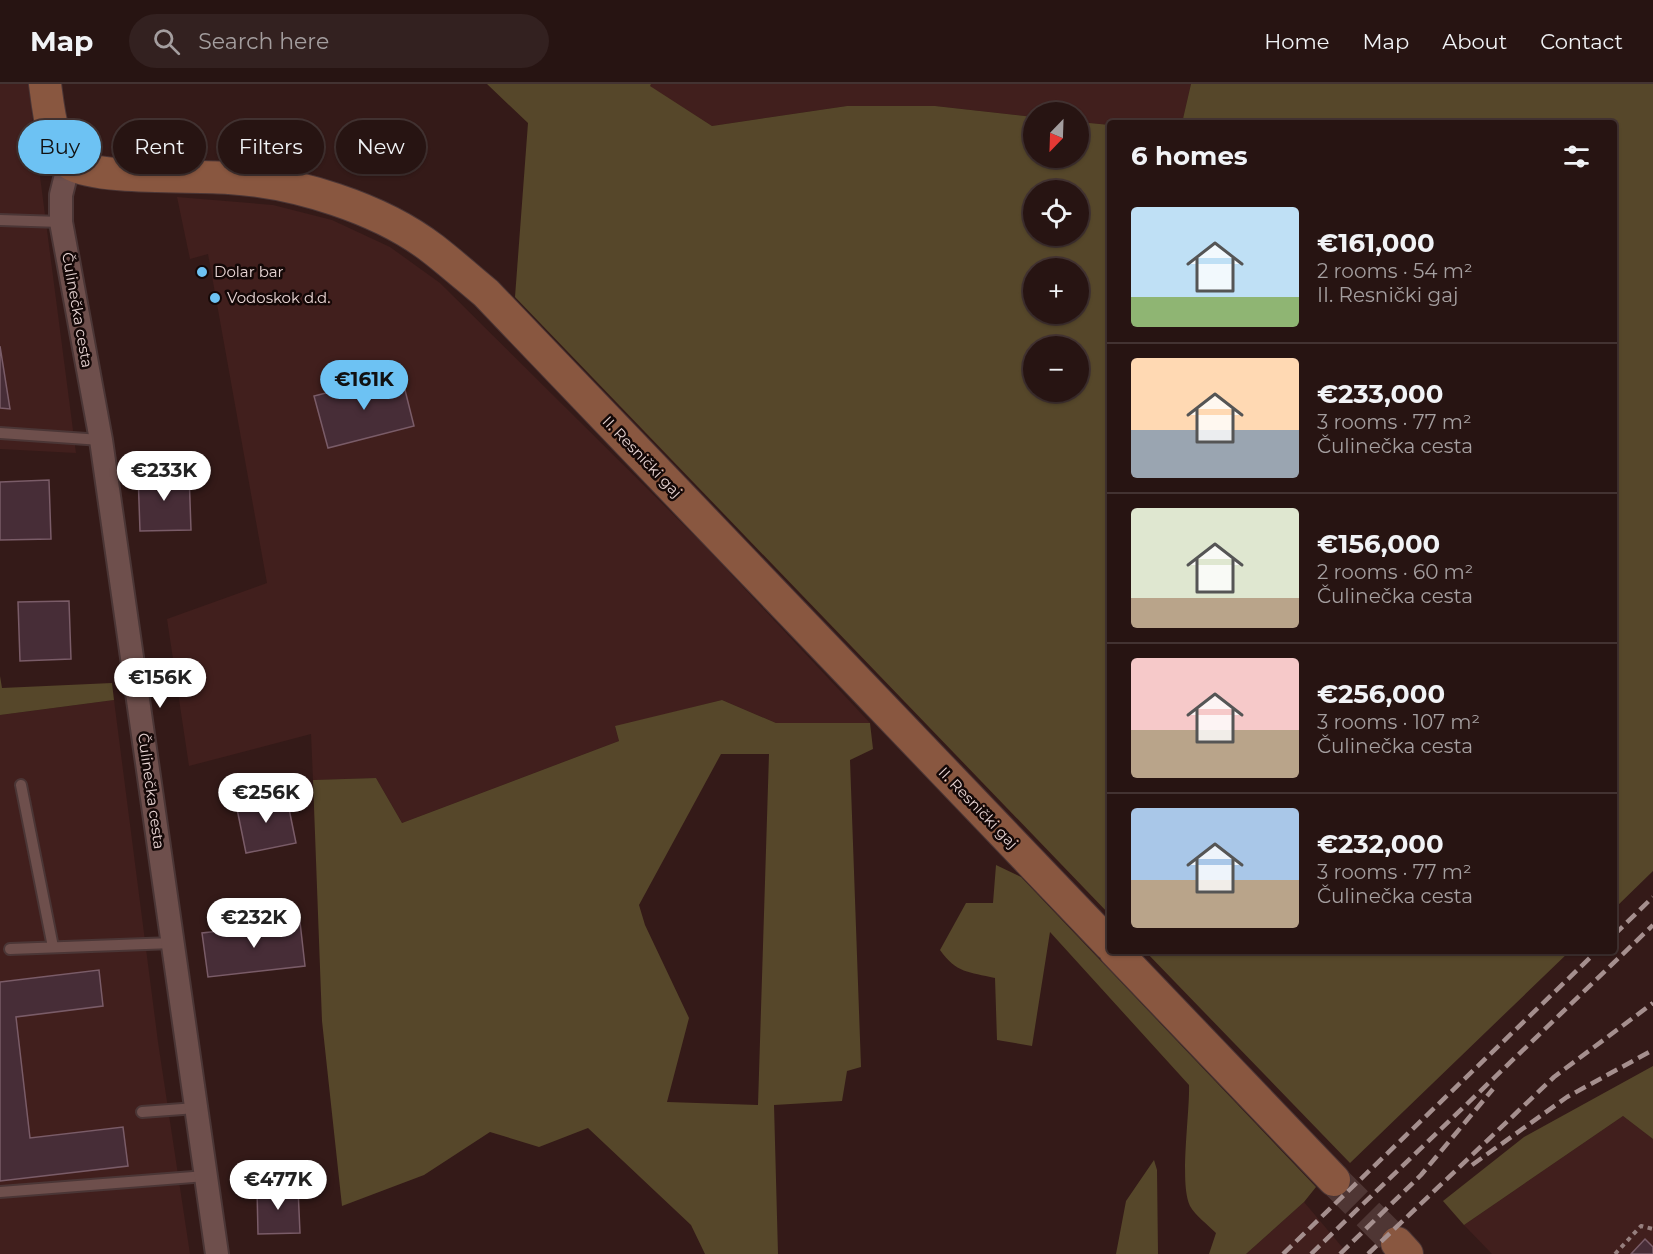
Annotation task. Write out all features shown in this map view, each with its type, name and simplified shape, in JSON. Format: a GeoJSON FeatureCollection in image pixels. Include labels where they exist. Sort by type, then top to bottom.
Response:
{"type":"FeatureCollection","features":[{"type":"Feature","properties":{"kind":"street"},"geometry":{"type":"LineString","coordinates":[[45,84],[50,120]]}},
{"type":"Feature","properties":{"kind":"street","name":"II. Resnički gaj"},"geometry":{"type":"LineString","coordinates":[[101,172],[231,178],[288,185],[337,199],[396,227],[432,248],[486,293],[1107,942]]}},
{"type":"Feature","properties":{"kind":"street","name":"Čulinečka cesta"},"geometry":{"type":"LineString","coordinates":[[66,174],[61,195],[62,222],[101,440],[217,1254]]}},
{"type":"Feature","properties":{"kind":"street"},"geometry":{"type":"LineString","coordinates":[[1118,954],[1334,1180]]}},
{"type":"Feature","properties":{"kind":"lane"},"geometry":{"type":"LineString","coordinates":[[0,220],[62,222]]}},
{"type":"Feature","properties":{"kind":"lane"},"geometry":{"type":"LineString","coordinates":[[0,433],[101,440]]}},
{"type":"Feature","properties":{"kind":"lane"},"geometry":{"type":"LineString","coordinates":[[21,785],[53,947]]}},
{"type":"Feature","properties":{"kind":"lane"},"geometry":{"type":"LineString","coordinates":[[10,949],[173,943]]}},
{"type":"Feature","properties":{"kind":"lane"},"geometry":{"type":"LineString","coordinates":[[142,1112],[196,1108]]}},
{"type":"Feature","properties":{"kind":"lane"},"geometry":{"type":"LineString","coordinates":[[0,1192],[206,1176]]}},
{"type":"Feature","properties":{"kind":"path"},"geometry":{"type":"LineString","coordinates":[[1615,1254],[1641,1226],[1653,1229]]}},
{"type":"Feature","properties":{"kind":"shaded area"},"geometry":{"type":"Polygon","coordinates":[[[0,84],[28,84],[33,120],[18,120],[18,174],[40,174],[76,453],[0,449],[0,84]]]}},
{"type":"Feature","properties":{"kind":"shaded area"},"geometry":{"type":"Polygon","coordinates":[[[487,84],[651,84],[650,86],[712,126],[847,106],[935,106],[1023,116],[1023,168],[1089,168],[1089,123],[1107,125],[1107,912],[515,297],[528,123],[487,84]]]}},
{"type":"Feature","properties":{"kind":"shaded area"},"geometry":{"type":"Polygon","coordinates":[[[651,84],[1191,84],[1183,120],[1107,120],[1107,125],[1089,123],[1089,102],[1023,102],[1023,116],[935,106],[847,106],[712,126],[649,86],[651,84]]]}},
{"type":"Feature","properties":{"kind":"shaded area"},"geometry":{"type":"Polygon","coordinates":[[[1191,84],[1653,84],[1653,871],[1617,906],[1617,120],[1183,120],[1191,84]]]}},
{"type":"Feature","properties":{"kind":"shaded area"},"geometry":{"type":"Polygon","coordinates":[[[177,197],[273,205],[332,220],[390,247],[440,283],[703,544],[870,723],[776,723],[722,700],[615,727],[619,741],[402,823],[376,778],[313,780],[311,734],[189,766],[167,619],[267,583],[208,254],[190,259],[177,197]]]}},
{"type":"Feature","properties":{"kind":"shaded area"},"geometry":{"type":"Polygon","coordinates":[[[0,676],[2,688],[112,683],[114,700],[0,715],[0,676]]]}},
{"type":"Feature","properties":{"kind":"shaded area"},"geometry":{"type":"Polygon","coordinates":[[[114,700],[158,1042],[190,1254],[0,1254],[0,715],[114,700]]]}},
{"type":"Feature","properties":{"kind":"shaded area"},"geometry":{"type":"Polygon","coordinates":[[[722,700],[776,723],[870,723],[873,749],[850,760],[861,1067],[847,1071],[842,1101],[774,1105],[778,1254],[705,1254],[691,1225],[588,1128],[539,1147],[490,1132],[424,1175],[342,1206],[322,1021],[313,780],[376,778],[402,823],[619,741],[615,726],[722,700]],[[721,754],[639,905],[645,925],[689,1018],[667,1102],[758,1105],[769,754],[721,754]]]}},
{"type":"Feature","properties":{"kind":"shaded area"},"geometry":{"type":"Polygon","coordinates":[[[996,865],[1021,877],[1316,1187],[1304,1202],[1246,1254],[1209,1254],[1216,1233],[1190,1206],[1185,1182],[1189,1085],[1050,932],[1032,1046],[997,1040],[995,978],[970,973],[958,967],[940,950],[966,903],[993,903],[996,865]]]}},
{"type":"Feature","properties":{"kind":"shaded area"},"geometry":{"type":"Polygon","coordinates":[[[1148,954],[1567,954],[1350,1163],[1148,954]]]}},
{"type":"Feature","properties":{"kind":"shaded area"},"geometry":{"type":"Polygon","coordinates":[[[1653,1066],[1653,1139],[1623,1116],[1464,1225],[1443,1201],[1524,1137],[1653,1066]]]}},
{"type":"Feature","properties":{"kind":"shaded area"},"geometry":{"type":"Polygon","coordinates":[[[1623,1116],[1653,1139],[1653,1254],[1492,1254],[1464,1225],[1623,1116]]]}},
{"type":"Feature","properties":{"kind":"shaded area"},"geometry":{"type":"Polygon","coordinates":[[[1154,1160],[1157,1170],[1158,1254],[1116,1254],[1126,1201],[1154,1160]]]}},
{"type":"Feature","properties":{"kind":"shaded area"},"geometry":{"type":"Polygon","coordinates":[[[1304,1202],[1348,1254],[1246,1254],[1304,1202]]]}},
{"type":"Feature","properties":{"kind":"building"},"geometry":{"type":"Polygon","coordinates":[[[0,346],[10,409],[0,408],[0,346]]]}},
{"type":"Feature","properties":{"kind":"building"},"geometry":{"type":"Polygon","coordinates":[[[401,374],[414,426],[328,448],[314,396],[401,374]]]}},
{"type":"Feature","properties":{"kind":"building"},"geometry":{"type":"Polygon","coordinates":[[[189,472],[191,530],[140,531],[138,473],[189,472]]]}},
{"type":"Feature","properties":{"kind":"building"},"geometry":{"type":"Polygon","coordinates":[[[49,480],[51,539],[0,540],[0,482],[49,480]]]}},
{"type":"Feature","properties":{"kind":"building"},"geometry":{"type":"Polygon","coordinates":[[[69,601],[71,659],[20,661],[18,602],[69,601]]]}},
{"type":"Feature","properties":{"kind":"building"},"geometry":{"type":"Polygon","coordinates":[[[286,794],[296,843],[246,853],[236,804],[286,794]]]}},
{"type":"Feature","properties":{"kind":"building"},"geometry":{"type":"Polygon","coordinates":[[[300,922],[305,966],[208,977],[202,933],[300,922]]]}},
{"type":"Feature","properties":{"kind":"building"},"geometry":{"type":"Polygon","coordinates":[[[99,970],[103,1006],[16,1017],[30,1138],[123,1127],[128,1166],[0,1181],[0,982],[99,970]]]}},
{"type":"Feature","properties":{"kind":"building"},"geometry":{"type":"Polygon","coordinates":[[[298,1188],[300,1233],[258,1234],[257,1189],[298,1188]]]}},
{"type":"Feature","properties":{"kind":"building"},"geometry":{"type":"Polygon","coordinates":[[[1645,1239],[1653,1247],[1653,1254],[1631,1254],[1645,1239]]]}},
{"type":"Feature","properties":{"kind":"tunnel"},"geometry":{"type":"LineString","coordinates":[[1334,1180],[1397,1243]]}},
{"type":"Feature","properties":{"kind":"railway"},"geometry":{"type":"LineString","coordinates":[[1617,932],[1653,897]]}},
{"type":"Feature","properties":{"kind":"railway"},"geometry":{"type":"LineString","coordinates":[[1311,1254],[1653,925]]}},
{"type":"Feature","properties":{"kind":"railway"},"geometry":{"type":"LineString","coordinates":[[1283,1254],[1594,954]]}},
{"type":"Feature","properties":{"kind":"railway"},"geometry":{"type":"LineString","coordinates":[[1368,1254],[1554,1077],[1653,1003]]}},
{"type":"Feature","properties":{"kind":"railway"},"geometry":{"type":"LineString","coordinates":[[1472,1165],[1567,1097],[1653,1050]]}},
{"type":"Feature","properties":{"kind":"railway"},"geometry":{"type":"LineString","coordinates":[[1340,1254],[1421,1175],[1493,1089]]}},
{"type":"Feature","properties":{"kind":"place","name":"Dolar bar"},"geometry":{"type":"Point","coordinates":[202,272]}},
{"type":"Feature","properties":{"kind":"place","name":"Vodoskok d.d."},"geometry":{"type":"Point","coordinates":[215,298]}}]}
